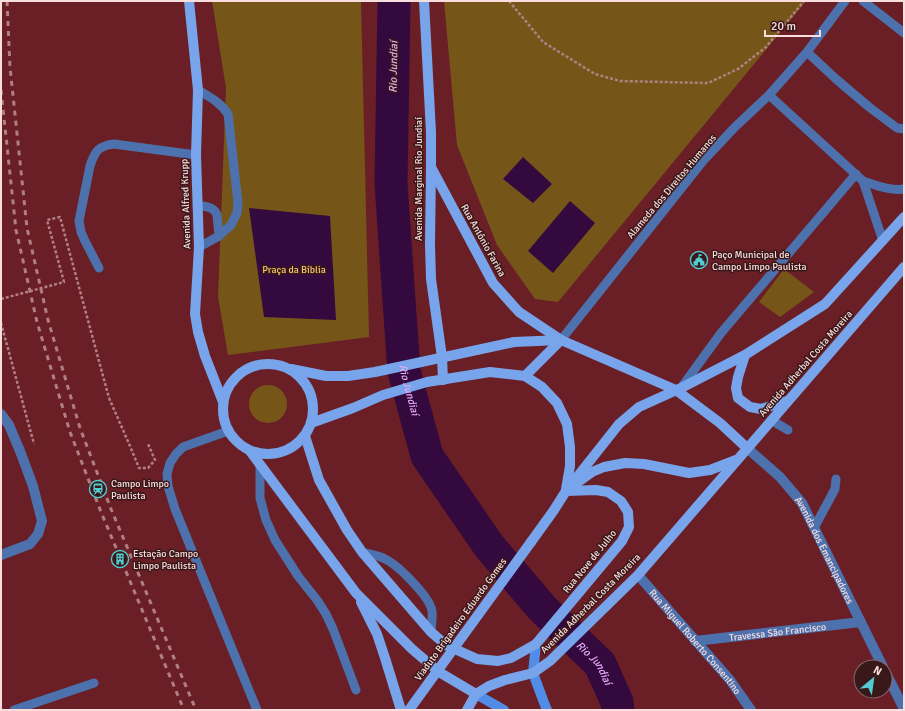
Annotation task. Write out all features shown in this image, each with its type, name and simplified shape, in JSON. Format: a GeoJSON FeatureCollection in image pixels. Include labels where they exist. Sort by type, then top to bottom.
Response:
{"type":"FeatureCollection","features":[{"type":"Feature","properties":{"kind":"main road","name":"Avenida Alfred Krupp"},"geometry":{"type":"LineString","coordinates":[[189,1],[198,90],[196,155],[199,247],[195,314],[198,332],[205,356],[223,402]]}},
{"type":"Feature","properties":{"kind":"main road","name":"Avenida Marginal Rio Jundiaí"},"geometry":{"type":"LineString","coordinates":[[424,1],[432,167],[430,245],[431,280],[439,358],[443,380]]}},
{"type":"Feature","properties":{"kind":"main road","name":"Rua Antônio Farina"},"geometry":{"type":"LineString","coordinates":[[432,167],[493,283],[519,312],[560,340],[678,389],[720,422],[747,448]]}},
{"type":"Feature","properties":{"kind":"main road"},"geometry":{"type":"LineString","coordinates":[[566,491],[619,424],[639,407],[745,355],[825,304],[904,217]]}},
{"type":"Feature","properties":{"kind":"main road","name":"Avenida Adherbal Costa Moreira"},"geometry":{"type":"LineString","coordinates":[[476,694],[489,686],[533,672],[550,661],[638,575],[904,267]]}},
{"type":"Feature","properties":{"kind":"main road"},"geometry":{"type":"LineString","coordinates":[[286,368],[297,375],[306,384],[312,396],[313,410],[311,423],[304,436],[294,446],[280,453],[265,454],[250,451],[237,443],[228,431],[223,417],[223,402],[227,389],[235,378],[246,369],[259,364],[273,364],[326,376],[348,376],[375,372],[514,342],[560,340]]}},
{"type":"Feature","properties":{"kind":"main road"},"geometry":{"type":"LineString","coordinates":[[525,376],[560,340]]}},
{"type":"Feature","properties":{"kind":"main road"},"geometry":{"type":"LineString","coordinates":[[745,355],[736,388],[738,398],[750,407],[761,408],[788,401]]}},
{"type":"Feature","properties":{"kind":"main road"},"geometry":{"type":"LineString","coordinates":[[311,423],[353,408],[383,395],[427,382],[490,372],[525,376],[542,386],[557,403],[567,424],[570,446],[570,466],[566,491]]}},
{"type":"Feature","properties":{"kind":"main road"},"geometry":{"type":"LineString","coordinates":[[304,436],[319,480],[347,530],[362,552],[431,632],[446,645],[476,659],[498,661],[511,658],[538,642]]}},
{"type":"Feature","properties":{"kind":"main road"},"geometry":{"type":"LineString","coordinates":[[250,451],[356,593],[412,649],[438,672],[504,710]]}},
{"type":"Feature","properties":{"kind":"main road"},"geometry":{"type":"LineString","coordinates":[[566,491],[592,472],[604,467],[625,463],[644,464],[690,473],[710,470],[737,460]]}},
{"type":"Feature","properties":{"kind":"main road","name":"Rua Nove de Julho"},"geometry":{"type":"LineString","coordinates":[[538,642],[622,541],[629,527],[628,512],[621,500],[608,492],[596,490],[566,491]]}},
{"type":"Feature","properties":{"kind":"main road","name":"Viaduto Brigadeiro Eduardo Gomes"},"geometry":{"type":"LineString","coordinates":[[409,710],[554,510],[566,491]]}},
{"type":"Feature","properties":{"kind":"main road"},"geometry":{"type":"LineString","coordinates":[[356,593],[377,634],[386,658],[401,710]]}},
{"type":"Feature","properties":{"kind":"main road"},"geometry":{"type":"LineString","coordinates":[[538,642],[533,672],[542,700],[547,710]]}},
{"type":"Feature","properties":{"kind":"main road"},"geometry":{"type":"LineString","coordinates":[[467,710],[476,694]]}},
{"type":"Feature","properties":{"kind":"street"},"geometry":{"type":"LineString","coordinates":[[1,414],[10,425],[20,450],[33,486],[42,520],[38,534],[30,544],[1,555]]}},
{"type":"Feature","properties":{"kind":"street","name":"Avenida dos Emancipadores"},"geometry":{"type":"LineString","coordinates":[[747,448],[780,477],[802,502],[879,659]]}},
{"type":"Feature","properties":{"kind":"street","name":"Rua Miguel Roberto Consentino"},"geometry":{"type":"LineString","coordinates":[[638,575],[730,680],[751,710]]}},
{"type":"Feature","properties":{"kind":"street","name":"Travessa São Francisco"},"geometry":{"type":"LineString","coordinates":[[695,641],[861,622]]}},
{"type":"Feature","properties":{"kind":"street"},"geometry":{"type":"LineString","coordinates":[[893,687],[904,709]]}},
{"type":"Feature","properties":{"kind":"lane","name":"Alameda dos Direitos Humanos"},"geometry":{"type":"LineString","coordinates":[[560,340],[703,161],[769,95],[807,52],[845,1]]}},
{"type":"Feature","properties":{"kind":"lane"},"geometry":{"type":"LineString","coordinates":[[863,1],[904,33]]}},
{"type":"Feature","properties":{"kind":"lane"},"geometry":{"type":"LineString","coordinates":[[807,52],[869,107],[896,128],[904,130]]}},
{"type":"Feature","properties":{"kind":"lane"},"geometry":{"type":"LineString","coordinates":[[198,90],[218,102],[228,114],[238,203],[237,213],[231,225],[219,236],[199,247]]}},
{"type":"Feature","properties":{"kind":"lane"},"geometry":{"type":"LineString","coordinates":[[769,95],[863,181],[880,187],[898,190],[904,189]]}},
{"type":"Feature","properties":{"kind":"lane"},"geometry":{"type":"LineString","coordinates":[[99,268],[81,232],[79,221],[90,166],[97,150],[105,145],[114,144],[196,155]]}},
{"type":"Feature","properties":{"kind":"lane"},"geometry":{"type":"LineString","coordinates":[[678,389],[721,333],[856,174]]}},
{"type":"Feature","properties":{"kind":"lane"},"geometry":{"type":"LineString","coordinates":[[863,181],[883,241]]}},
{"type":"Feature","properties":{"kind":"lane"},"geometry":{"type":"LineString","coordinates":[[198,205],[210,207],[216,212],[219,236]]}},
{"type":"Feature","properties":{"kind":"lane"},"geometry":{"type":"LineString","coordinates":[[771,420],[788,430]]}},
{"type":"Feature","properties":{"kind":"lane"},"geometry":{"type":"LineString","coordinates":[[228,431],[183,448],[176,454],[170,463],[167,474],[168,486],[175,509],[257,710]]}},
{"type":"Feature","properties":{"kind":"lane"},"geometry":{"type":"LineString","coordinates":[[260,465],[260,498],[266,520],[275,540],[298,576],[326,614],[356,690]]}},
{"type":"Feature","properties":{"kind":"lane"},"geometry":{"type":"LineString","coordinates":[[814,528],[835,489],[836,480]]}},
{"type":"Feature","properties":{"kind":"lane"},"geometry":{"type":"LineString","coordinates":[[362,552],[383,558],[392,563],[424,595],[432,611],[431,632]]}},
{"type":"Feature","properties":{"kind":"lane"},"geometry":{"type":"LineString","coordinates":[[14,710],[94,683]]}},
{"type":"Feature","properties":{"kind":"path"},"geometry":{"type":"LineString","coordinates":[[509,1],[544,42],[595,74],[620,81],[708,83],[738,69],[766,47],[804,1]]}},
{"type":"Feature","properties":{"kind":"path"},"geometry":{"type":"LineString","coordinates":[[1,299],[64,282],[47,220],[60,217],[109,398],[139,468],[148,468],[154,460],[148,444]]}},
{"type":"Feature","properties":{"kind":"path"},"geometry":{"type":"LineString","coordinates":[[1,323],[34,445]]}},
{"type":"Feature","properties":{"kind":"green space","name":"Praça da Bíblia"},"geometry":{"type":"Polygon","coordinates":[[[212,1],[361,1],[369,337],[228,355],[218,297],[226,88],[212,1]]]}},
{"type":"Feature","properties":{"kind":"green space"},"geometry":{"type":"Polygon","coordinates":[[[444,1],[806,1],[558,302],[535,299],[497,245],[457,145],[444,1]]]}},
{"type":"Feature","properties":{"kind":"green space"},"geometry":{"type":"Polygon","coordinates":[[[784,269],[814,292],[780,317],[759,302],[784,269]]]}},
{"type":"Feature","properties":{"kind":"green space"},"geometry":{"type":"Polygon","coordinates":[[[268,385],[278,388],[284,394],[287,404],[284,414],[278,420],[268,423],[258,420],[252,414],[249,404],[252,394],[258,388],[268,385]]]}},
{"type":"Feature","properties":{"kind":"shaded area"},"geometry":{"type":"Polygon","coordinates":[[[523,157],[552,184],[533,203],[503,179],[523,157]]]}},
{"type":"Feature","properties":{"kind":"shaded area"},"geometry":{"type":"Polygon","coordinates":[[[570,201],[595,223],[553,273],[528,251],[570,201]]]}},
{"type":"Feature","properties":{"kind":"shaded area"},"geometry":{"type":"Polygon","coordinates":[[[249,208],[330,216],[336,320],[264,317],[249,208]]]}},
{"type":"Feature","properties":{"kind":"waterway","name":"Rio Jundiaí"},"geometry":{"type":"LineString","coordinates":[[394,1],[391,183],[404,371],[427,456],[489,546],[542,608],[600,664],[617,702],[618,710]]}},
{"type":"Feature","properties":{"kind":"railway"},"geometry":{"type":"LineString","coordinates":[[7,1],[10,67],[27,228],[48,320],[80,428],[111,509],[196,710]]}},
{"type":"Feature","properties":{"kind":"railway"},"geometry":{"type":"LineString","coordinates":[[1,90],[16,230],[37,322],[70,432],[101,512],[184,710]]}},
{"type":"Feature","properties":{"kind":"place","name":"Paço Municipal de Campo Limpo Paulista"},"geometry":{"type":"Point","coordinates":[699,260]}},
{"type":"Feature","properties":{"kind":"place","name":"Campo Limpo Paulista"},"geometry":{"type":"Point","coordinates":[98,489]}},
{"type":"Feature","properties":{"kind":"place","name":"Estação Campo Limpo Paulista"},"geometry":{"type":"Point","coordinates":[120,559]}}]}
